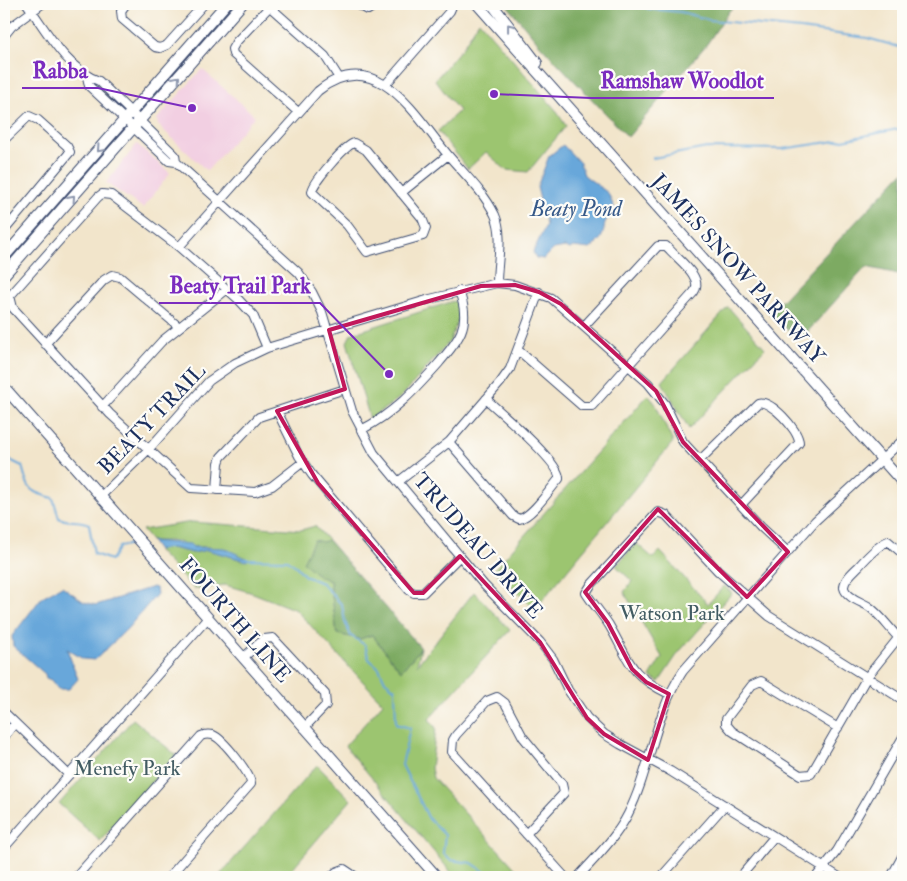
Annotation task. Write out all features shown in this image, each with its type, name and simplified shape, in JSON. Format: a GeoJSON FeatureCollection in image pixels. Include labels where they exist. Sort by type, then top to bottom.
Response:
{"type":"FeatureCollection","features":[{"type":"Feature","properties":{"kind":"main road"},"geometry":{"type":"LineString","coordinates":[[4,258],[226,4]]}},
{"type":"Feature","properties":{"kind":"main road"},"geometry":{"type":"LineString","coordinates":[[4,275],[242,4]]}},
{"type":"Feature","properties":{"kind":"main road","name":"JAMES SNOW PARKWAY"},"geometry":{"type":"LineString","coordinates":[[477,4],[903,483]]}},
{"type":"Feature","properties":{"kind":"main road","name":"JAMES SNOW PARKWAY"},"geometry":{"type":"LineString","coordinates":[[492,4],[540,66],[544,80]]}},
{"type":"Feature","properties":{"kind":"main road","name":"FOURTH LINE"},"geometry":{"type":"LineString","coordinates":[[4,387],[102,495],[207,619],[244,658],[437,877]]}},
{"type":"Feature","properties":{"kind":"street","name":"TRUDEAU DRIVE"},"geometry":{"type":"LineString","coordinates":[[27,4],[66,56],[87,77],[99,81],[169,161],[176,162],[299,273],[312,292],[329,330],[345,389],[360,430],[374,454],[484,585],[540,642],[553,659],[568,690],[587,718],[604,734],[725,805],[774,838],[840,877]]}},
{"type":"Feature","properties":{"kind":"street"},"geometry":{"type":"LineString","coordinates":[[4,36],[12,26],[42,4]]}},
{"type":"Feature","properties":{"kind":"street"},"geometry":{"type":"LineString","coordinates":[[126,4],[121,11],[122,19],[154,47],[160,48],[167,46],[204,4]]}},
{"type":"Feature","properties":{"kind":"street"},"geometry":{"type":"LineString","coordinates":[[357,4],[368,10],[377,4]]}},
{"type":"Feature","properties":{"kind":"street"},"geometry":{"type":"LineString","coordinates":[[386,84],[450,11],[453,4]]}},
{"type":"Feature","properties":{"kind":"street"},"geometry":{"type":"LineString","coordinates":[[298,112],[233,54],[232,49],[236,42],[271,5],[325,56],[338,78]]}},
{"type":"Feature","properties":{"kind":"street"},"geometry":{"type":"LineString","coordinates":[[179,247],[318,91],[338,78],[364,76],[386,84],[405,102],[486,200],[495,215],[499,237],[497,283]]}},
{"type":"Feature","properties":{"kind":"street"},"geometry":{"type":"LineString","coordinates":[[4,140],[29,116],[38,120],[67,146],[70,152],[4,231]]}},
{"type":"Feature","properties":{"kind":"street"},"geometry":{"type":"LineString","coordinates":[[354,143],[363,147],[401,193],[422,218],[426,225],[425,234],[371,253],[364,250],[347,225],[311,189],[346,148],[354,143]]}},
{"type":"Feature","properties":{"kind":"street"},"geometry":{"type":"LineString","coordinates":[[401,193],[448,155]]}},
{"type":"Feature","properties":{"kind":"street"},"geometry":{"type":"LineString","coordinates":[[267,348],[262,331],[253,315],[179,247],[111,195],[102,194],[98,197],[10,296],[12,305],[102,407],[191,488],[255,492],[263,490],[303,462]]}},
{"type":"Feature","properties":{"kind":"street"},"geometry":{"type":"LineString","coordinates":[[518,350],[584,407],[592,406],[697,288],[697,280],[670,250],[662,245],[654,249],[585,325]]}},
{"type":"Feature","properties":{"kind":"street"},"geometry":{"type":"LineString","coordinates":[[45,344],[104,280],[112,275],[120,277],[178,326]]}},
{"type":"Feature","properties":{"kind":"street","name":"BEATY TRAIL"},"geometry":{"type":"LineString","coordinates":[[102,495],[149,449],[209,381],[235,363],[267,348],[459,291],[497,283],[515,285],[539,292],[561,304],[585,325],[656,391],[683,442],[761,527],[788,552]]}},
{"type":"Feature","properties":{"kind":"street"},"geometry":{"type":"LineString","coordinates":[[102,407],[178,326],[226,290]]}},
{"type":"Feature","properties":{"kind":"street"},"geometry":{"type":"LineString","coordinates":[[360,430],[385,416],[409,397],[453,346],[461,332],[464,320],[459,291]]}},
{"type":"Feature","properties":{"kind":"street"},"geometry":{"type":"LineString","coordinates":[[398,482],[448,442],[510,369],[539,292]]}},
{"type":"Feature","properties":{"kind":"street"},"geometry":{"type":"LineString","coordinates":[[217,490],[218,463],[221,457],[254,420],[345,389]]}},
{"type":"Feature","properties":{"kind":"street"},"geometry":{"type":"LineString","coordinates":[[448,442],[513,516],[519,519],[527,516],[551,489],[559,479],[557,470],[528,438],[486,399]]}},
{"type":"Feature","properties":{"kind":"street"},"geometry":{"type":"LineString","coordinates":[[700,460],[758,403],[771,404],[798,435],[799,443],[741,505]]}},
{"type":"Feature","properties":{"kind":"street"},"geometry":{"type":"LineString","coordinates":[[277,411],[303,462],[409,590],[414,593],[423,592],[460,556]]}},
{"type":"Feature","properties":{"kind":"street"},"geometry":{"type":"LineString","coordinates":[[578,877],[623,823],[633,803],[669,694],[688,664],[822,514],[903,440]]}},
{"type":"Feature","properties":{"kind":"street"},"geometry":{"type":"LineString","coordinates":[[669,694],[646,682],[632,669],[608,623],[586,593],[591,585],[658,512],[666,515],[718,571],[769,616],[903,700]]}},
{"type":"Feature","properties":{"kind":"street"},"geometry":{"type":"LineString","coordinates":[[838,728],[761,681],[752,685],[726,719],[726,724],[732,731],[804,776],[814,772],[867,677],[901,635],[876,612],[851,596],[844,585],[847,578],[884,543],[888,541],[893,543],[903,554]]}},
{"type":"Feature","properties":{"kind":"street"},"geometry":{"type":"LineString","coordinates":[[4,848],[207,619]]}},
{"type":"Feature","properties":{"kind":"street"},"geometry":{"type":"LineString","coordinates":[[244,658],[264,639],[273,638],[325,694],[326,704],[304,728]]}},
{"type":"Feature","properties":{"kind":"street"},"geometry":{"type":"LineString","coordinates":[[526,834],[564,793],[562,784],[523,737],[505,703],[497,696],[487,701],[456,735],[452,740],[452,752],[526,834],[565,877]]}},
{"type":"Feature","properties":{"kind":"street"},"geometry":{"type":"LineString","coordinates":[[4,712],[68,775]]}},
{"type":"Feature","properties":{"kind":"street"},"geometry":{"type":"LineString","coordinates":[[4,737],[15,723]]}},
{"type":"Feature","properties":{"kind":"street"},"geometry":{"type":"LineString","coordinates":[[76,877],[201,736],[205,734],[214,736],[249,774],[251,784],[169,877]]}},
{"type":"Feature","properties":{"kind":"street"},"geometry":{"type":"LineString","coordinates":[[816,877],[837,850],[903,736]]}},
{"type":"Feature","properties":{"kind":"street"},"geometry":{"type":"LineString","coordinates":[[661,877],[725,805]]}},
{"type":"Feature","properties":{"kind":"street"},"geometry":{"type":"LineString","coordinates":[[740,877],[774,838]]}},
{"type":"Feature","properties":{"kind":"street"},"geometry":{"type":"LineString","coordinates":[[891,877],[903,855]]}},
{"type":"Feature","properties":{"kind":"street"},"geometry":{"type":"LineString","coordinates":[[331,877],[336,872],[344,869],[356,877]]}},
{"type":"Feature","properties":{"kind":"highlighted area"},"geometry":{"type":"Polygon","coordinates":[[[515,285],[539,292],[561,304],[656,391],[683,442],[788,552],[747,597],[658,509],[585,592],[608,623],[632,669],[646,682],[669,694],[648,760],[604,734],[587,718],[540,642],[460,556],[423,593],[414,593],[318,483],[277,411],[345,389],[329,330],[481,286],[515,285]]]}},
{"type":"Feature","properties":{"kind":"shaded area"},"geometry":{"type":"Polygon","coordinates":[[[202,69],[255,116],[207,171],[158,125],[157,119],[202,69]]]}},
{"type":"Feature","properties":{"kind":"shaded area"},"geometry":{"type":"Polygon","coordinates":[[[137,144],[170,173],[143,208],[106,183],[137,144]]]}},
{"type":"Feature","properties":{"kind":"green space"},"geometry":{"type":"Polygon","coordinates":[[[506,4],[737,4],[729,11],[707,44],[628,137],[540,45],[506,4]]]}},
{"type":"Feature","properties":{"kind":"green space"},"geometry":{"type":"Polygon","coordinates":[[[479,21],[555,109],[566,126],[528,172],[506,170],[486,152],[468,169],[438,131],[459,111],[435,80],[462,48],[479,21]]]}},
{"type":"Feature","properties":{"kind":"green space"},"geometry":{"type":"Polygon","coordinates":[[[903,172],[903,275],[866,267],[801,339],[797,337],[769,314],[903,172]]]}},
{"type":"Feature","properties":{"kind":"green space"},"geometry":{"type":"Polygon","coordinates":[[[454,301],[458,304],[459,317],[450,341],[402,396],[370,419],[347,342],[351,334],[454,301]]]}},
{"type":"Feature","properties":{"kind":"green space"},"geometry":{"type":"Polygon","coordinates":[[[728,307],[765,348],[689,429],[662,382],[728,307]]]}},
{"type":"Feature","properties":{"kind":"green space"},"geometry":{"type":"Polygon","coordinates":[[[648,395],[655,403],[673,442],[535,609],[494,570],[648,395]]]}},
{"type":"Feature","properties":{"kind":"green space"},"geometry":{"type":"Polygon","coordinates":[[[192,522],[301,530],[315,526],[328,540],[323,542],[319,576],[330,581],[337,634],[360,639],[372,635],[401,671],[421,648],[417,665],[474,592],[510,630],[429,719],[436,728],[431,768],[433,778],[523,877],[455,877],[345,746],[383,703],[296,610],[253,593],[225,585],[194,589],[157,550],[171,548],[193,553],[207,550],[242,560],[209,547],[193,547],[176,541],[151,541],[142,530],[192,522]]]}},
{"type":"Feature","properties":{"kind":"green space"},"geometry":{"type":"Polygon","coordinates":[[[314,540],[323,542],[328,540],[421,648],[401,671],[372,635],[360,639],[337,634],[330,581],[319,576],[303,562],[314,540]]]}},
{"type":"Feature","properties":{"kind":"green space","name":"Watson Park"},"geometry":{"type":"Polygon","coordinates":[[[636,543],[653,558],[660,551],[708,604],[724,586],[732,593],[679,652],[659,682],[650,677],[662,657],[624,592],[632,581],[616,566],[636,543]]]}},
{"type":"Feature","properties":{"kind":"green space","name":"Menefy Park"},"geometry":{"type":"Polygon","coordinates":[[[133,719],[176,755],[100,841],[59,804],[133,719]]]}},
{"type":"Feature","properties":{"kind":"green space"},"geometry":{"type":"Polygon","coordinates":[[[317,765],[351,800],[285,877],[218,877],[317,765]]]}},
{"type":"Feature","properties":{"kind":"water","name":"Beaty Pond"},"geometry":{"type":"Polygon","coordinates":[[[563,145],[580,163],[584,175],[608,193],[616,212],[606,221],[601,238],[590,249],[573,247],[570,249],[565,247],[554,249],[544,259],[536,258],[533,252],[546,225],[537,187],[549,156],[563,145]]]}},
{"type":"Feature","properties":{"kind":"water"},"geometry":{"type":"Polygon","coordinates":[[[151,541],[190,544],[193,547],[224,548],[246,558],[247,561],[207,550],[193,553],[171,548],[157,550],[151,541]]]}},
{"type":"Feature","properties":{"kind":"water"},"geometry":{"type":"Polygon","coordinates":[[[62,586],[84,602],[96,605],[153,587],[156,588],[157,594],[127,629],[95,660],[83,659],[67,649],[78,679],[69,689],[58,689],[51,680],[46,678],[45,674],[13,646],[12,636],[42,597],[62,586]]]}},
{"type":"Feature","properties":{"kind":"waterway"},"geometry":{"type":"LineString","coordinates":[[631,4],[650,9],[681,12],[710,20],[867,38],[903,48]]}},
{"type":"Feature","properties":{"kind":"waterway"},"geometry":{"type":"LineString","coordinates":[[653,158],[707,148],[782,149],[843,140],[903,128]]}},
{"type":"Feature","properties":{"kind":"waterway"},"geometry":{"type":"LineString","coordinates":[[4,440],[8,459],[22,466],[26,481],[31,489],[39,494],[53,498],[59,518],[89,524],[94,554],[111,560],[119,547],[131,544]]}},
{"type":"Feature","properties":{"kind":"waterway"},"geometry":{"type":"LineString","coordinates":[[244,559],[287,560],[305,576],[322,583],[342,605],[345,622],[351,636],[365,645],[369,659],[379,668],[385,681],[395,689],[396,724],[410,728],[402,765],[429,819],[445,835],[443,853],[450,860],[472,863],[492,877]]}},
{"type":"Feature","properties":{"kind":"place","name":"Ramshaw Woodlot"},"geometry":{"type":"Point","coordinates":[494,94]}},
{"type":"Feature","properties":{"kind":"place","name":"Rabba"},"geometry":{"type":"Point","coordinates":[192,108]}},
{"type":"Feature","properties":{"kind":"place","name":"Beaty Trail Park"},"geometry":{"type":"Point","coordinates":[389,374]}}]}
